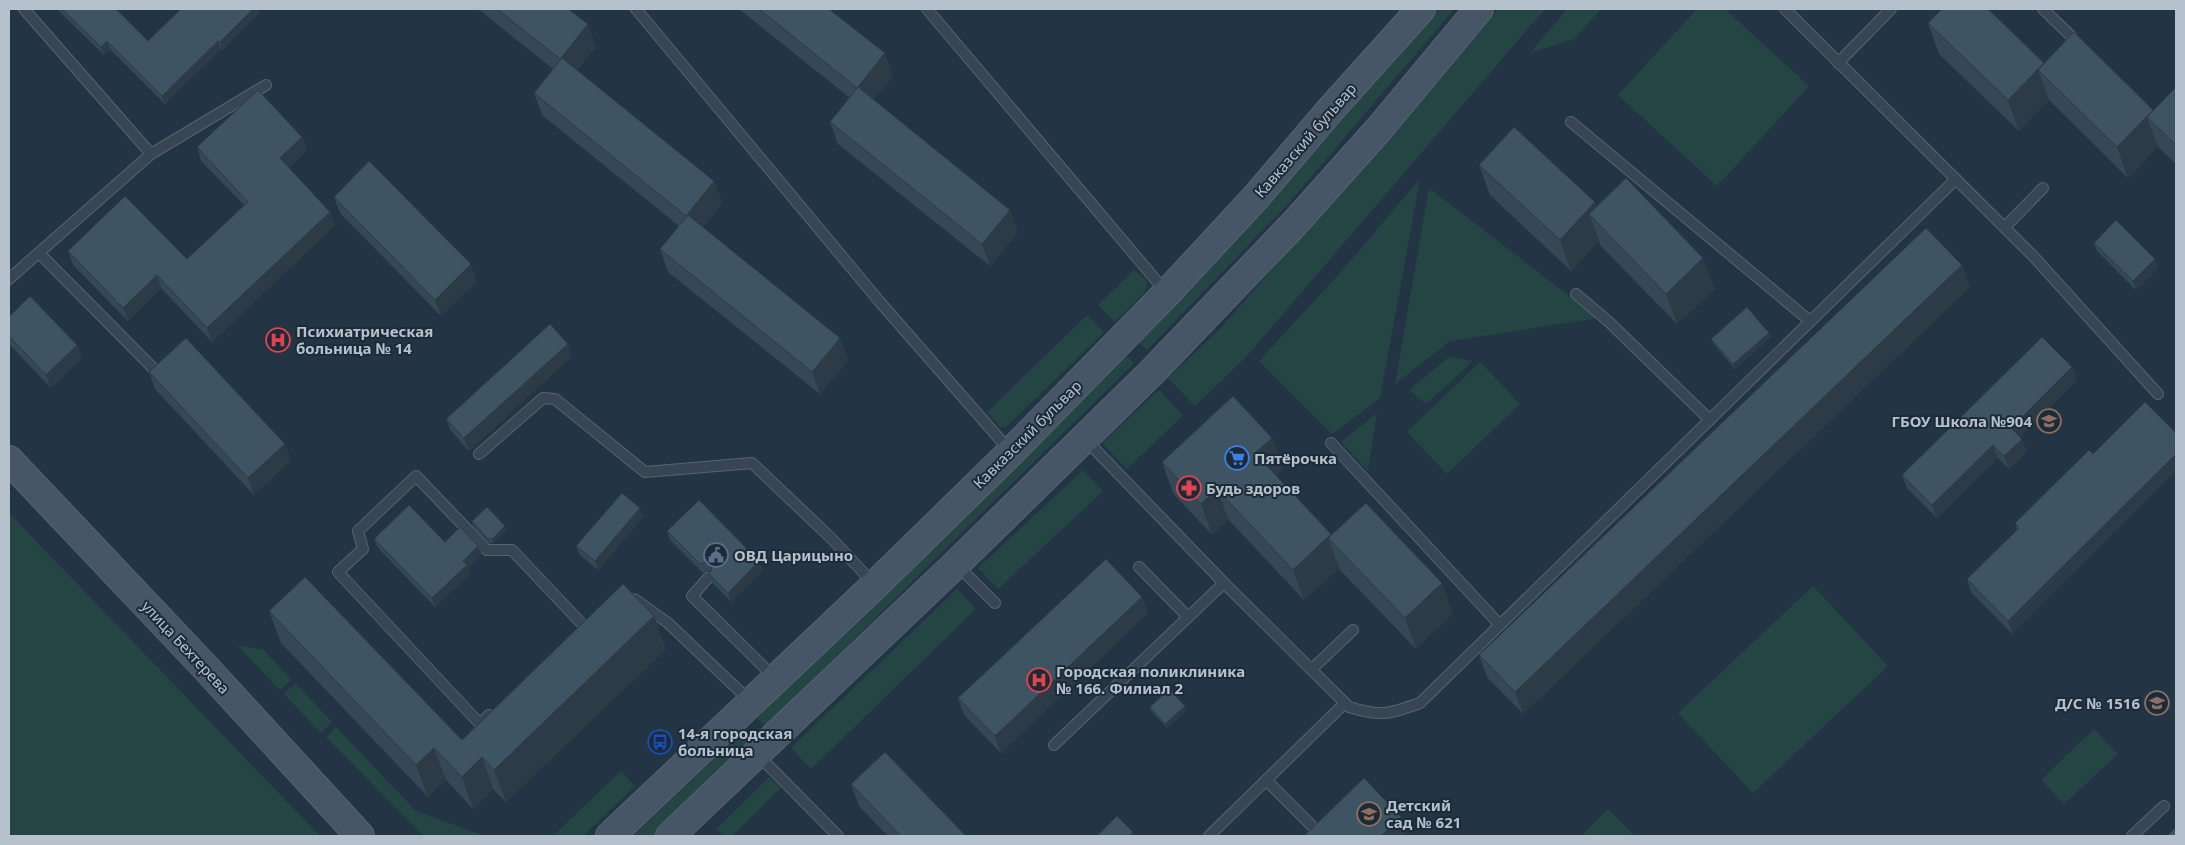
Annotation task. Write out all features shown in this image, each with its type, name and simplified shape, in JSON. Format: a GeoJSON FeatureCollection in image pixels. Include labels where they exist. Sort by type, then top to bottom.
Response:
{"type":"FeatureCollection","features":[{"type":"Feature","properties":{"kind":"street"},"geometry":{"type":"LineString","coordinates":[[670,836],[956,564],[1152,372],[1294,224],[1379,129],[1478,9]]}},
{"type":"Feature","properties":{"kind":"street","name":"Кавказский бульвар"},"geometry":{"type":"LineString","coordinates":[[610,836],[875,585],[1167,293],[1256,197],[1413,12]]}},
{"type":"Feature","properties":{"kind":"street","name":"улица Бехтерева"},"geometry":{"type":"LineString","coordinates":[[9,460],[205,667],[360,836]]}},
{"type":"Feature","properties":{"kind":"lane"},"geometry":{"type":"LineString","coordinates":[[24,9],[151,154]]}},
{"type":"Feature","properties":{"kind":"lane"},"geometry":{"type":"LineString","coordinates":[[636,9],[879,300],[1010,452]]}},
{"type":"Feature","properties":{"kind":"lane"},"geometry":{"type":"LineString","coordinates":[[927,9],[1167,293]]}},
{"type":"Feature","properties":{"kind":"lane"},"geometry":{"type":"LineString","coordinates":[[1785,9],[2062,286],[2158,394]]}},
{"type":"Feature","properties":{"kind":"lane"},"geometry":{"type":"LineString","coordinates":[[1838,63],[1891,9]]}},
{"type":"Feature","properties":{"kind":"lane"},"geometry":{"type":"LineString","coordinates":[[2043,9],[2071,36]]}},
{"type":"Feature","properties":{"kind":"lane"},"geometry":{"type":"LineString","coordinates":[[9,279],[151,154],[266,85]]}},
{"type":"Feature","properties":{"kind":"lane"},"geometry":{"type":"LineString","coordinates":[[1572,122],[1810,321]]}},
{"type":"Feature","properties":{"kind":"lane"},"geometry":{"type":"LineString","coordinates":[[1084,438],[1224,583],[1349,707],[1364,712],[1390,714],[1420,703],[1956,179]]}},
{"type":"Feature","properties":{"kind":"lane"},"geometry":{"type":"LineString","coordinates":[[2004,227],[2043,188]]}},
{"type":"Feature","properties":{"kind":"lane"},"geometry":{"type":"LineString","coordinates":[[39,253],[153,368]]}},
{"type":"Feature","properties":{"kind":"lane"},"geometry":{"type":"LineString","coordinates":[[1576,294],[1609,322],[1710,420]]}},
{"type":"Feature","properties":{"kind":"lane"},"geometry":{"type":"LineString","coordinates":[[479,454],[544,398],[555,399],[645,472],[752,463],[831,538],[875,585]]}},
{"type":"Feature","properties":{"kind":"lane"},"geometry":{"type":"LineString","coordinates":[[1331,443],[1500,625]]}},
{"type":"Feature","properties":{"kind":"lane"},"geometry":{"type":"LineString","coordinates":[[494,710],[480,724],[338,572],[363,549],[358,531],[416,476],[487,550],[512,550],[583,625]]}},
{"type":"Feature","properties":{"kind":"lane"},"geometry":{"type":"LineString","coordinates":[[956,564],[995,604]]}},
{"type":"Feature","properties":{"kind":"lane"},"geometry":{"type":"LineString","coordinates":[[1139,567],[1188,618]]}},
{"type":"Feature","properties":{"kind":"lane"},"geometry":{"type":"LineString","coordinates":[[708,578],[692,596],[776,678]]}},
{"type":"Feature","properties":{"kind":"lane"},"geometry":{"type":"LineString","coordinates":[[1054,745],[1224,583]]}},
{"type":"Feature","properties":{"kind":"lane"},"geometry":{"type":"LineString","coordinates":[[621,597],[636,600],[668,623],[752,702]]}},
{"type":"Feature","properties":{"kind":"lane"},"geometry":{"type":"LineString","coordinates":[[1312,669],[1353,630]]}},
{"type":"Feature","properties":{"kind":"lane"},"geometry":{"type":"LineString","coordinates":[[1209,836],[1345,703]]}},
{"type":"Feature","properties":{"kind":"lane"},"geometry":{"type":"LineString","coordinates":[[756,753],[838,836]]}},
{"type":"Feature","properties":{"kind":"lane"},"geometry":{"type":"LineString","coordinates":[[1266,780],[1312,826]]}},
{"type":"Feature","properties":{"kind":"lane"},"geometry":{"type":"LineString","coordinates":[[2132,836],[2164,806]]}},
{"type":"Feature","properties":{"kind":"green space"},"geometry":{"type":"Polygon","coordinates":[[[1433,9],[1454,9],[1287,205],[1147,350],[1136,339],[1248,226],[1433,9]]]}},
{"type":"Feature","properties":{"kind":"green space"},"geometry":{"type":"Polygon","coordinates":[[[1498,9],[1545,9],[1246,357],[1195,406],[1168,378],[1220,329],[1498,9]]]}},
{"type":"Feature","properties":{"kind":"green space"},"geometry":{"type":"Polygon","coordinates":[[[1567,9],[1601,9],[1574,39],[1530,53],[1567,9]]]}},
{"type":"Feature","properties":{"kind":"green space"},"geometry":{"type":"Polygon","coordinates":[[[1697,9],[1725,9],[1809,86],[1717,186],[1618,95],[1697,9]]]}},
{"type":"Feature","properties":{"kind":"green space"},"geometry":{"type":"Polygon","coordinates":[[[1420,179],[1380,398],[1332,434],[1259,361],[1339,274],[1420,179]]]}},
{"type":"Feature","properties":{"kind":"green space"},"geometry":{"type":"Polygon","coordinates":[[[1429,188],[1598,318],[1450,341],[1395,384],[1429,188]]]}},
{"type":"Feature","properties":{"kind":"green space"},"geometry":{"type":"Polygon","coordinates":[[[1134,270],[1147,281],[1146,291],[1115,322],[1098,305],[1134,270]]]}},
{"type":"Feature","properties":{"kind":"green space"},"geometry":{"type":"Polygon","coordinates":[[[1087,315],[1104,332],[1006,427],[1001,428],[987,412],[1087,315]]]}},
{"type":"Feature","properties":{"kind":"green space"},"geometry":{"type":"Polygon","coordinates":[[[1123,353],[1134,363],[766,726],[757,718],[1123,353]]]}},
{"type":"Feature","properties":{"kind":"green space"},"geometry":{"type":"Polygon","coordinates":[[[1449,357],[1473,361],[1426,404],[1409,390],[1449,357]]]}},
{"type":"Feature","properties":{"kind":"green space"},"geometry":{"type":"Polygon","coordinates":[[[1480,362],[1520,404],[1447,474],[1407,432],[1480,362]]]}},
{"type":"Feature","properties":{"kind":"green space"},"geometry":{"type":"Polygon","coordinates":[[[1159,390],[1183,415],[1127,469],[1102,443],[1159,390]]]}},
{"type":"Feature","properties":{"kind":"green space"},"geometry":{"type":"Polygon","coordinates":[[[1377,413],[1368,471],[1341,442],[1377,413]]]}},
{"type":"Feature","properties":{"kind":"green space"},"geometry":{"type":"Polygon","coordinates":[[[1083,470],[1103,491],[998,589],[978,568],[1083,470]]]}},
{"type":"Feature","properties":{"kind":"green space"},"geometry":{"type":"Polygon","coordinates":[[[9,513],[320,836],[9,836],[9,513]]]}},
{"type":"Feature","properties":{"kind":"green space"},"geometry":{"type":"Polygon","coordinates":[[[1813,586],[1888,666],[1753,793],[1678,713],[1813,586]]]}},
{"type":"Feature","properties":{"kind":"green space"},"geometry":{"type":"Polygon","coordinates":[[[957,589],[976,609],[811,769],[791,748],[957,589]]]}},
{"type":"Feature","properties":{"kind":"green space"},"geometry":{"type":"Polygon","coordinates":[[[237,645],[264,650],[291,680],[280,690],[237,645]]]}},
{"type":"Feature","properties":{"kind":"green space"},"geometry":{"type":"Polygon","coordinates":[[[295,683],[332,722],[321,733],[284,694],[295,683]]]}},
{"type":"Feature","properties":{"kind":"green space"},"geometry":{"type":"Polygon","coordinates":[[[336,727],[416,811],[485,836],[424,836],[326,737],[336,727]]]}},
{"type":"Feature","properties":{"kind":"green space"},"geometry":{"type":"Polygon","coordinates":[[[2094,729],[2118,754],[2064,804],[2041,780],[2094,729]]]}},
{"type":"Feature","properties":{"kind":"green space"},"geometry":{"type":"Polygon","coordinates":[[[744,730],[753,739],[655,836],[633,836],[744,730]]]}},
{"type":"Feature","properties":{"kind":"green space"},"geometry":{"type":"Polygon","coordinates":[[[621,771],[635,786],[583,836],[553,836],[621,771]]]}},
{"type":"Feature","properties":{"kind":"green space"},"geometry":{"type":"Polygon","coordinates":[[[769,777],[781,788],[732,836],[724,836],[716,829],[769,777]]]}},
{"type":"Feature","properties":{"kind":"green space"},"geometry":{"type":"Polygon","coordinates":[[[1608,809],[1635,836],[1587,836],[1584,833],[1608,809]]]}},
{"type":"Feature","properties":{"kind":"building"},"geometry":{"type":"Polygon","coordinates":[[[62,9],[116,9],[148,41],[181,9],[253,9],[162,96],[107,41],[101,47],[62,9]]]}},
{"type":"Feature","properties":{"kind":"building"},"geometry":{"type":"Polygon","coordinates":[[[497,9],[568,9],[588,24],[560,59],[497,9]]]}},
{"type":"Feature","properties":{"kind":"building"},"geometry":{"type":"Polygon","coordinates":[[[759,9],[829,9],[885,53],[857,88],[759,9]]]}},
{"type":"Feature","properties":{"kind":"building"},"geometry":{"type":"Polygon","coordinates":[[[1942,9],[1988,9],[2044,63],[2008,100],[1928,23],[1942,9]]]}},
{"type":"Feature","properties":{"kind":"building"},"geometry":{"type":"Polygon","coordinates":[[[2074,32],[2153,110],[2117,147],[2038,70],[2074,32]]]}},
{"type":"Feature","properties":{"kind":"building"},"geometry":{"type":"Polygon","coordinates":[[[562,58],[714,181],[686,216],[534,93],[562,58]]]}},
{"type":"Feature","properties":{"kind":"building"},"geometry":{"type":"Polygon","coordinates":[[[858,87],[1010,210],[982,244],[830,122],[858,87]]]}},
{"type":"Feature","properties":{"kind":"building"},"geometry":{"type":"Polygon","coordinates":[[[2176,87],[2176,145],[2147,117],[2176,87]]]}},
{"type":"Feature","properties":{"kind":"building"},"geometry":{"type":"Polygon","coordinates":[[[258,90],[302,137],[280,158],[330,212],[207,328],[157,275],[123,308],[68,251],[125,196],[187,259],[248,202],[197,147],[258,90]]]}},
{"type":"Feature","properties":{"kind":"building"},"geometry":{"type":"Polygon","coordinates":[[[1514,127],[1595,202],[1560,240],[1479,165],[1514,127]]]}},
{"type":"Feature","properties":{"kind":"building"},"geometry":{"type":"Polygon","coordinates":[[[369,161],[471,264],[435,300],[334,197],[369,161]]]}},
{"type":"Feature","properties":{"kind":"building"},"geometry":{"type":"Polygon","coordinates":[[[1626,178],[1703,258],[1666,294],[1589,214],[1626,178]]]}},
{"type":"Feature","properties":{"kind":"building"},"geometry":{"type":"Polygon","coordinates":[[[688,215],[840,338],[812,372],[660,249],[688,215]]]}},
{"type":"Feature","properties":{"kind":"building"},"geometry":{"type":"Polygon","coordinates":[[[2116,220],[2155,259],[2133,281],[2094,243],[2116,220]]]}},
{"type":"Feature","properties":{"kind":"building"},"geometry":{"type":"Polygon","coordinates":[[[1926,228],[1962,265],[1515,692],[1479,655],[1926,228]]]}},
{"type":"Feature","properties":{"kind":"building"},"geometry":{"type":"Polygon","coordinates":[[[30,296],[77,345],[46,375],[9,336],[9,317],[30,296]]]}},
{"type":"Feature","properties":{"kind":"building"},"geometry":{"type":"Polygon","coordinates":[[[1747,307],[1769,333],[1733,364],[1711,339],[1747,307]]]}},
{"type":"Feature","properties":{"kind":"building"},"geometry":{"type":"Polygon","coordinates":[[[550,324],[568,344],[464,438],[446,419],[550,324]]]}},
{"type":"Feature","properties":{"kind":"building"},"geometry":{"type":"Polygon","coordinates":[[[2042,337],[2072,367],[2011,428],[2022,439],[2018,443],[2004,456],[1993,445],[1932,505],[1902,475],[2042,337]]]}},
{"type":"Feature","properties":{"kind":"building"},"geometry":{"type":"Polygon","coordinates":[[[186,338],[285,444],[248,478],[149,372],[186,338]]]}},
{"type":"Feature","properties":{"kind":"building"},"geometry":{"type":"Polygon","coordinates":[[[1233,396],[1272,438],[1255,453],[1331,534],[1293,570],[1217,489],[1201,504],[1162,462],[1233,396]]]}},
{"type":"Feature","properties":{"kind":"building"},"geometry":{"type":"Polygon","coordinates":[[[2145,402],[2176,433],[2176,454],[2008,621],[1967,579],[2019,528],[2015,523],[2089,450],[2093,454],[2145,402]]]}},
{"type":"Feature","properties":{"kind":"building"},"geometry":{"type":"Polygon","coordinates":[[[622,493],[640,508],[595,561],[576,546],[622,493]]]}},
{"type":"Feature","properties":{"kind":"building","name":"ОВД Царицыно"},"geometry":{"type":"Polygon","coordinates":[[[699,500],[759,561],[728,593],[709,574],[712,570],[710,564],[706,562],[700,564],[667,531],[699,500]]]}},
{"type":"Feature","properties":{"kind":"building"},"geometry":{"type":"Polygon","coordinates":[[[1366,503],[1442,583],[1405,618],[1328,538],[1366,503]]]}},
{"type":"Feature","properties":{"kind":"building"},"geometry":{"type":"Polygon","coordinates":[[[409,505],[445,542],[460,527],[478,546],[463,561],[467,565],[432,598],[374,539],[409,505]]]}},
{"type":"Feature","properties":{"kind":"building"},"geometry":{"type":"Polygon","coordinates":[[[487,507],[505,526],[492,539],[488,539],[472,521],[487,507]]]}},
{"type":"Feature","properties":{"kind":"building","name":"Городская поликлиника № 166. Филиал 2"},"geometry":{"type":"Polygon","coordinates":[[[1106,559],[1142,597],[995,736],[958,698],[1106,559]]]}},
{"type":"Feature","properties":{"kind":"building"},"geometry":{"type":"Polygon","coordinates":[[[305,577],[462,740],[623,584],[654,616],[494,770],[482,757],[462,777],[434,748],[416,765],[269,611],[305,577]]]}},
{"type":"Feature","properties":{"kind":"building"},"geometry":{"type":"Polygon","coordinates":[[[1169,689],[1185,706],[1165,724],[1150,707],[1169,689]]]}},
{"type":"Feature","properties":{"kind":"building"},"geometry":{"type":"Polygon","coordinates":[[[885,752],[966,836],[901,836],[851,784],[885,752]]]}},
{"type":"Feature","properties":{"kind":"building"},"geometry":{"type":"Polygon","coordinates":[[[1364,778],[1401,817],[1381,836],[1304,836],[1364,778]]]}},
{"type":"Feature","properties":{"kind":"building"},"geometry":{"type":"Polygon","coordinates":[[[1117,816],[1133,832],[1129,836],[1097,836],[1117,816]]]}},
{"type":"Feature","properties":{"kind":"building"},"geometry":{"type":"Polygon","coordinates":[[[2176,827],[2176,836],[2167,836],[2176,827]]]}},
{"type":"Feature","properties":{"kind":"place","name":"Психиатрическая больница № 14"},"geometry":{"type":"Point","coordinates":[278,340]}},
{"type":"Feature","properties":{"kind":"place","name":"ГБОУ Школа №904"},"geometry":{"type":"Point","coordinates":[2049,421]}},
{"type":"Feature","properties":{"kind":"place","name":"Пятёрочка"},"geometry":{"type":"Point","coordinates":[1237,458]}},
{"type":"Feature","properties":{"kind":"place","name":"Будь здоров"},"geometry":{"type":"Point","coordinates":[1189,488]}},
{"type":"Feature","properties":{"kind":"place","name":"ОВД Царицыно"},"geometry":{"type":"Point","coordinates":[716,555]}},
{"type":"Feature","properties":{"kind":"place","name":"Городская поликлиника № 166. Филиал 2"},"geometry":{"type":"Point","coordinates":[1039,680]}},
{"type":"Feature","properties":{"kind":"place","name":"Д/C № 1516"},"geometry":{"type":"Point","coordinates":[2157,703]}},
{"type":"Feature","properties":{"kind":"place","name":"14-я городская больница"},"geometry":{"type":"Point","coordinates":[660,742]}},
{"type":"Feature","properties":{"kind":"place","name":"Детский сад № 621"},"geometry":{"type":"Point","coordinates":[1369,814]}}]}
